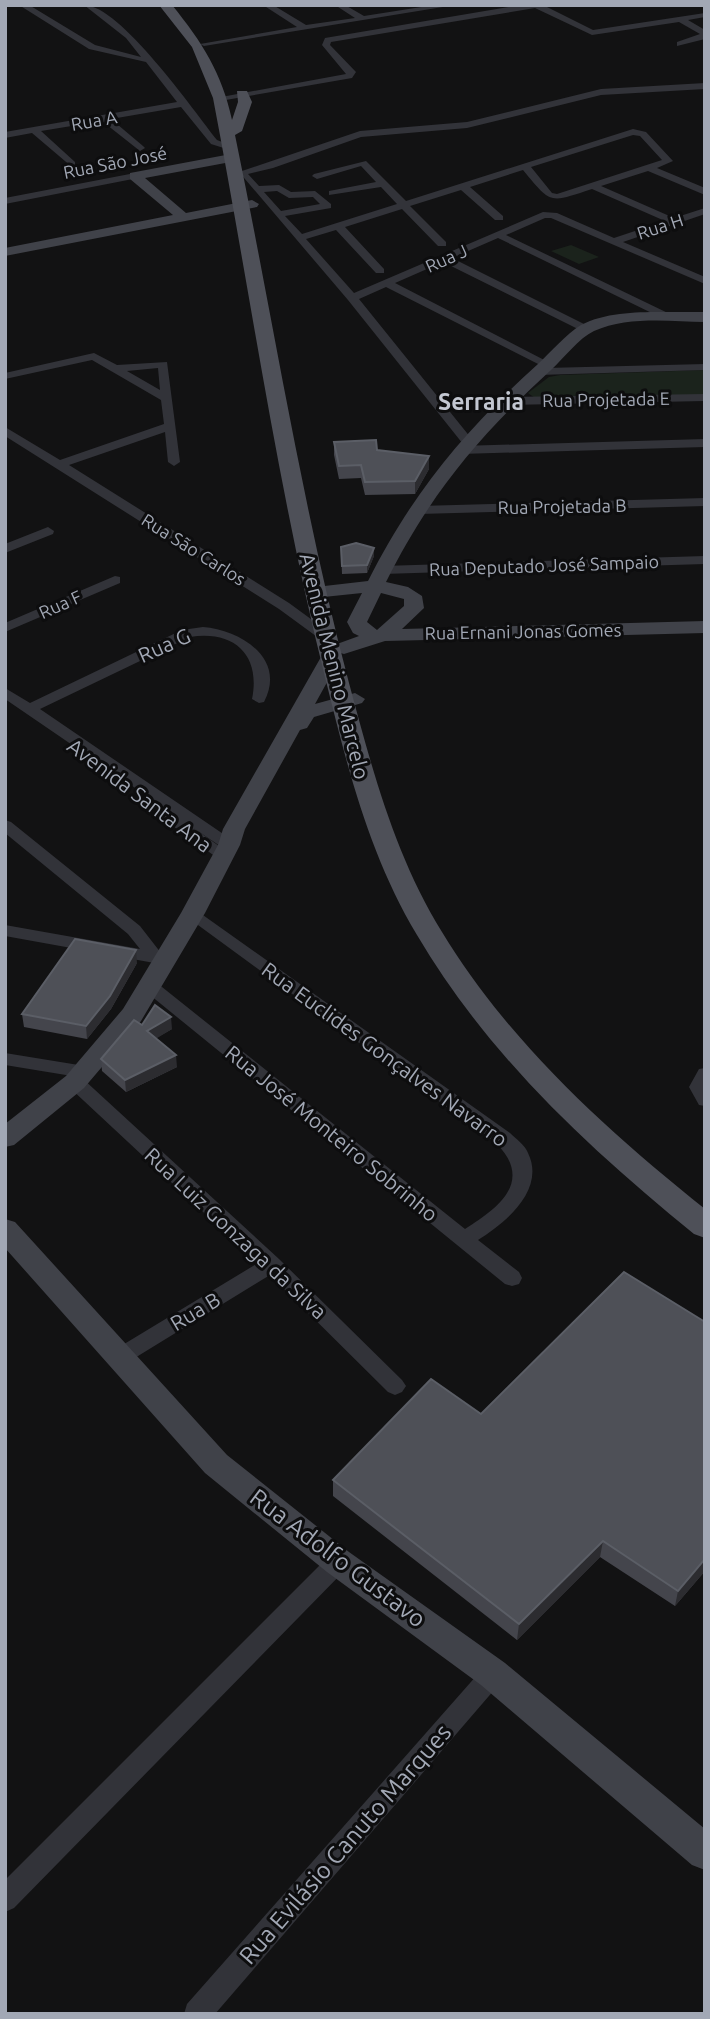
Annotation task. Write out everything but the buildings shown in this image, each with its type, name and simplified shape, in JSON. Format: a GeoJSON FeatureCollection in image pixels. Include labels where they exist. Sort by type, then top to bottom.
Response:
{"type":"FeatureCollection","features":[{"type":"Feature","properties":{"kind":"main road","name":"Avenida Menino Marcelo"},"geometry":{"type":"LineString","coordinates":[[165,5],[198,46],[230,96]]}},
{"type":"Feature","properties":{"kind":"main road","name":"Avenida Menino Marcelo"},"geometry":{"type":"LineString","coordinates":[[171,5],[196,30],[230,96],[242,173],[334,647],[349,701],[369,797],[403,885],[435,941],[466,986],[524,1058],[590,1126],[705,1226]]}},
{"type":"Feature","properties":{"kind":"main road","name":"Avenida Menino Marcelo"},"geometry":{"type":"LineString","coordinates":[[349,701],[393,822],[413,866],[453,937],[483,981],[542,1052],[600,1110],[705,1203]]}},
{"type":"Feature","properties":{"kind":"street"},"geometry":{"type":"LineString","coordinates":[[23,5],[92,47],[145,60]]}},
{"type":"Feature","properties":{"kind":"street"},"geometry":{"type":"LineString","coordinates":[[88,5],[129,36],[145,60],[214,142],[352,298],[463,446]]}},
{"type":"Feature","properties":{"kind":"street"},"geometry":{"type":"LineString","coordinates":[[267,5],[306,29]]}},
{"type":"Feature","properties":{"kind":"street"},"geometry":{"type":"LineString","coordinates":[[339,5],[363,19]]}},
{"type":"Feature","properties":{"kind":"street"},"geometry":{"type":"LineString","coordinates":[[204,44],[451,5]]}},
{"type":"Feature","properties":{"kind":"street"},"geometry":{"type":"LineString","coordinates":[[230,96],[351,75],[325,41],[536,5],[592,33],[705,15]]}},
{"type":"Feature","properties":{"kind":"street"},"geometry":{"type":"LineString","coordinates":[[680,19],[705,33],[701,38],[680,44]]}},
{"type":"Feature","properties":{"kind":"street"},"geometry":{"type":"LineString","coordinates":[[5,252],[182,216],[242,173],[270,166],[360,134],[467,125],[601,92],[705,86]]}},
{"type":"Feature","properties":{"kind":"street","name":"Rua A"},"geometry":{"type":"LineString","coordinates":[[5,135],[182,104]]}},
{"type":"Feature","properties":{"kind":"street"},"geometry":{"type":"LineString","coordinates":[[104,118],[141,148]]}},
{"type":"Feature","properties":{"kind":"street"},"geometry":{"type":"LineString","coordinates":[[34,130],[72,164]]}},
{"type":"Feature","properties":{"kind":"street"},"geometry":{"type":"LineString","coordinates":[[365,209],[464,187],[636,131],[643,134],[668,160],[559,197],[549,195],[526,167]]}},
{"type":"Feature","properties":{"kind":"street"},"geometry":{"type":"LineString","coordinates":[[317,176],[362,163],[442,244]]}},
{"type":"Feature","properties":{"kind":"street"},"geometry":{"type":"LineString","coordinates":[[650,168],[705,192]]}},
{"type":"Feature","properties":{"kind":"street"},"geometry":{"type":"LineString","coordinates":[[242,173],[279,188],[289,195],[313,193],[328,207],[279,214]]}},
{"type":"Feature","properties":{"kind":"street","name":"Rua São José"},"geometry":{"type":"LineString","coordinates":[[5,201],[135,176],[242,173]]}},
{"type":"Feature","properties":{"kind":"street"},"geometry":{"type":"LineString","coordinates":[[135,176],[182,216]]}},
{"type":"Feature","properties":{"kind":"street"},"geometry":{"type":"LineString","coordinates":[[332,193],[383,184]]}},
{"type":"Feature","properties":{"kind":"street"},"geometry":{"type":"LineString","coordinates":[[593,186],[673,221]]}},
{"type":"Feature","properties":{"kind":"street"},"geometry":{"type":"LineString","coordinates":[[464,187],[499,218]]}},
{"type":"Feature","properties":{"kind":"street"},"geometry":{"type":"LineString","coordinates":[[300,238],[339,227],[402,202]]}},
{"type":"Feature","properties":{"kind":"street","name":"Rua H"},"geometry":{"type":"LineString","coordinates":[[615,241],[705,211]]}},
{"type":"Feature","properties":{"kind":"street","name":"Rua J"},"geometry":{"type":"LineString","coordinates":[[352,298],[539,216],[553,215],[615,241]]}},
{"type":"Feature","properties":{"kind":"street"},"geometry":{"type":"LineString","coordinates":[[339,227],[380,271]]}},
{"type":"Feature","properties":{"kind":"street"},"geometry":{"type":"LineString","coordinates":[[497,234],[668,317]]}},
{"type":"Feature","properties":{"kind":"street"},"geometry":{"type":"LineString","coordinates":[[615,241],[705,281]]}},
{"type":"Feature","properties":{"kind":"street"},"geometry":{"type":"LineString","coordinates":[[445,259],[586,330]]}},
{"type":"Feature","properties":{"kind":"street"},"geometry":{"type":"LineString","coordinates":[[387,283],[542,369],[705,367]]}},
{"type":"Feature","properties":{"kind":"street"},"geometry":{"type":"LineString","coordinates":[[323,591],[379,578],[415,600],[414,608],[378,636],[360,629],[357,622],[379,578],[419,510],[463,446],[507,401],[586,330],[613,320],[705,317]]}},
{"type":"Feature","properties":{"kind":"street"},"geometry":{"type":"LineString","coordinates":[[5,376],[85,356],[97,358],[118,368],[168,399]]}},
{"type":"Feature","properties":{"kind":"street"},"geometry":{"type":"LineString","coordinates":[[118,368],[161,363],[168,399],[174,462]]}},
{"type":"Feature","properties":{"kind":"street","name":"Rua Projetada E"},"geometry":{"type":"LineString","coordinates":[[507,401],[705,397]]}},
{"type":"Feature","properties":{"kind":"street"},"geometry":{"type":"LineString","coordinates":[[61,464],[169,426]]}},
{"type":"Feature","properties":{"kind":"street","name":"Rua São Carlos"},"geometry":{"type":"LineString","coordinates":[[6,431],[284,606],[334,647]]}},
{"type":"Feature","properties":{"kind":"street"},"geometry":{"type":"LineString","coordinates":[[463,446],[705,443]]}},
{"type":"Feature","properties":{"kind":"street","name":"Rua Projetada B"},"geometry":{"type":"LineString","coordinates":[[419,510],[705,502]]}},
{"type":"Feature","properties":{"kind":"street"},"geometry":{"type":"LineString","coordinates":[[5,549],[48,531]]}},
{"type":"Feature","properties":{"kind":"street","name":"Rua Deputado José Sampaio"},"geometry":{"type":"LineString","coordinates":[[379,578],[705,560]]}},
{"type":"Feature","properties":{"kind":"street","name":"Rua F"},"geometry":{"type":"LineString","coordinates":[[5,628],[115,580]]}},
{"type":"Feature","properties":{"kind":"street","name":"Rua Ernani Jonas Gomes"},"geometry":{"type":"LineString","coordinates":[[334,647],[378,636],[705,627]]}},
{"type":"Feature","properties":{"kind":"street","name":"Rua G"},"geometry":{"type":"LineString","coordinates":[[29,709],[187,633],[206,629],[220,631],[256,654],[264,675],[259,699]]}},
{"type":"Feature","properties":{"kind":"street"},"geometry":{"type":"LineString","coordinates":[[5,1138],[80,1077],[151,987],[161,958],[193,913],[226,851],[234,830],[334,647]]}},
{"type":"Feature","properties":{"kind":"street","name":"Avenida Santa Ana"},"geometry":{"type":"LineString","coordinates":[[5,692],[59,731],[65,742],[226,851]]}},
{"type":"Feature","properties":{"kind":"street"},"geometry":{"type":"LineString","coordinates":[[226,851],[238,838],[306,713],[349,701]]}},
{"type":"Feature","properties":{"kind":"street"},"geometry":{"type":"LineString","coordinates":[[5,825],[134,930],[161,958]]}},
{"type":"Feature","properties":{"kind":"street","name":"Rua Euclides Gonçalves Navarro"},"geometry":{"type":"LineString","coordinates":[[193,913],[503,1138],[520,1155],[522,1179],[514,1199],[463,1240]]}},
{"type":"Feature","properties":{"kind":"street"},"geometry":{"type":"LineString","coordinates":[[5,930],[161,958]]}},
{"type":"Feature","properties":{"kind":"street","name":"Rua José Monteiro Sobrinho"},"geometry":{"type":"LineString","coordinates":[[151,987],[512,1278]]}},
{"type":"Feature","properties":{"kind":"street"},"geometry":{"type":"LineString","coordinates":[[5,1059],[80,1077]]}},
{"type":"Feature","properties":{"kind":"street"},"geometry":{"type":"LineString","coordinates":[[704,1074],[698,1087],[705,1100]]}},
{"type":"Feature","properties":{"kind":"street","name":"Rua Luiz Gonzaga da Silva"},"geometry":{"type":"LineString","coordinates":[[80,1077],[396,1386]]}},
{"type":"Feature","properties":{"kind":"street","name":"Rua Adolfo Gustavo"},"geometry":{"type":"LineString","coordinates":[[5,1229],[118,1358],[216,1464],[338,1562],[493,1674],[628,1795],[705,1852]]}},
{"type":"Feature","properties":{"kind":"street","name":"Rua B"},"geometry":{"type":"LineString","coordinates":[[118,1358],[272,1264]]}},
{"type":"Feature","properties":{"kind":"street"},"geometry":{"type":"LineString","coordinates":[[5,1899],[338,1562]]}},
{"type":"Feature","properties":{"kind":"street","name":"Rua Evilásio Canuto Marques"},"geometry":{"type":"LineString","coordinates":[[197,2014],[493,1674]]}},
{"type":"Feature","properties":{"kind":"shaded area"},"geometry":{"type":"Polygon","coordinates":[[[571,245],[599,257],[579,264],[551,251],[571,245]]]}},
{"type":"Feature","properties":{"kind":"shaded area"},"geometry":{"type":"Polygon","coordinates":[[[705,370],[705,395],[535,398],[528,393],[549,377],[560,375],[705,370]]]}},
{"type":"Feature","properties":{"kind":"district","name":"Serraria"},"geometry":{"type":"Point","coordinates":[481,401]}}]}
